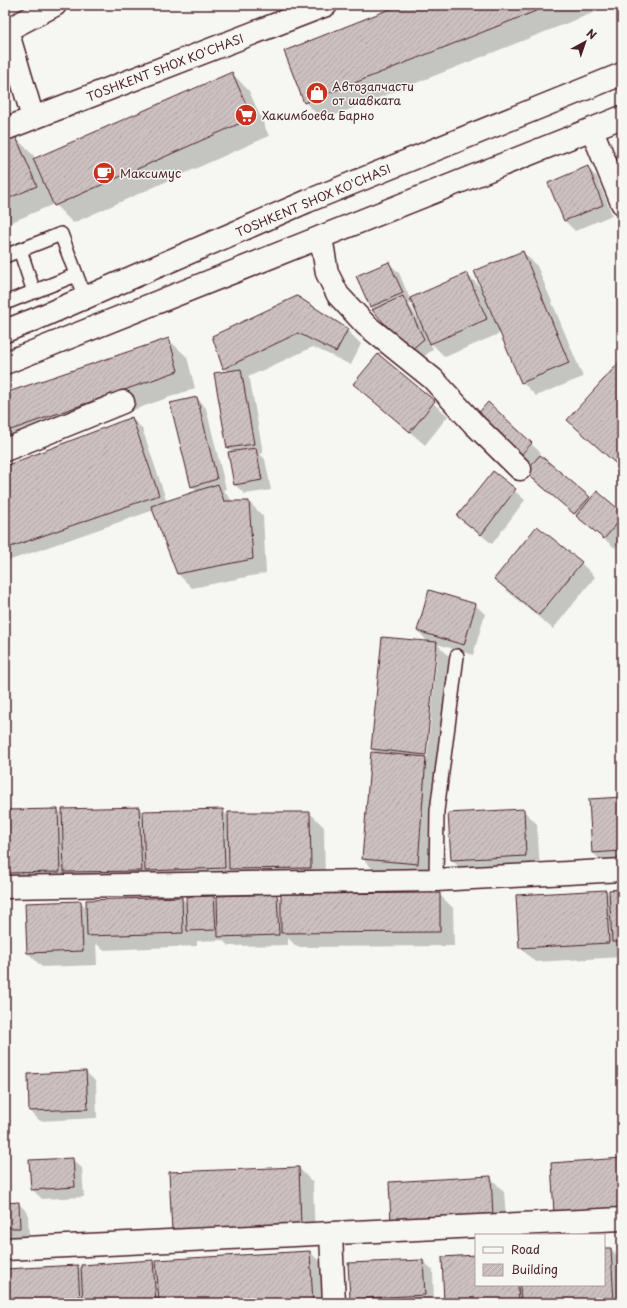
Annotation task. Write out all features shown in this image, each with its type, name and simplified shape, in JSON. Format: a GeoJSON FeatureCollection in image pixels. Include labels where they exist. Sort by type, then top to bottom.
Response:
{"type":"FeatureCollection","features":[{"type":"Feature","properties":{"kind":"street"},"geometry":{"type":"LineString","coordinates":[[33,118],[6,28],[55,5]]}},
{"type":"Feature","properties":{"kind":"street","name":"TOSHKENT SHOX KO'CHASI"},"geometry":{"type":"LineString","coordinates":[[5,129],[326,5]]}},
{"type":"Feature","properties":{"kind":"street","name":"TOSHKENT SHOX KO'CHASI"},"geometry":{"type":"LineString","coordinates":[[5,331],[85,298],[308,201],[622,74]]}},
{"type":"Feature","properties":{"kind":"street"},"geometry":{"type":"LineString","coordinates":[[5,363],[622,117]]}},
{"type":"Feature","properties":{"kind":"street"},"geometry":{"type":"LineString","coordinates":[[592,130],[622,203]]}},
{"type":"Feature","properties":{"kind":"street"},"geometry":{"type":"LineString","coordinates":[[321,237],[327,273],[338,295],[366,324],[433,379],[474,424],[520,469]]}},
{"type":"Feature","properties":{"kind":"street"},"geometry":{"type":"LineString","coordinates":[[5,450],[123,402]]}},
{"type":"Feature","properties":{"kind":"street"},"geometry":{"type":"LineString","coordinates":[[5,887],[436,880],[622,870]]}},
{"type":"Feature","properties":{"kind":"street"},"geometry":{"type":"LineString","coordinates":[[5,1249],[622,1219]]}},
{"type":"Feature","properties":{"kind":"street"},"geometry":{"type":"LineString","coordinates":[[331,1234],[334,1303]]}},
{"type":"Feature","properties":{"kind":"lane"},"geometry":{"type":"LineString","coordinates":[[5,256],[61,234],[85,298]]}},
{"type":"Feature","properties":{"kind":"lane"},"geometry":{"type":"LineString","coordinates":[[20,250],[34,292]]}},
{"type":"Feature","properties":{"kind":"lane"},"geometry":{"type":"LineString","coordinates":[[5,303],[76,275]]}},
{"type":"Feature","properties":{"kind":"lane"},"geometry":{"type":"LineString","coordinates":[[436,880],[437,811],[457,656]]}},
{"type":"Feature","properties":{"kind":"building"},"geometry":{"type":"Polygon","coordinates":[[[400,5],[551,5],[304,103],[284,51],[400,5]]]}},
{"type":"Feature","properties":{"kind":"building"},"geometry":{"type":"Polygon","coordinates":[[[232,72],[252,118],[54,206],[33,159],[232,72]]]}},
{"type":"Feature","properties":{"kind":"building"},"geometry":{"type":"Polygon","coordinates":[[[16,137],[37,186],[5,200],[5,141],[16,137]]]}},
{"type":"Feature","properties":{"kind":"building"},"geometry":{"type":"Polygon","coordinates":[[[588,166],[603,205],[564,221],[548,183],[588,166]]]}},
{"type":"Feature","properties":{"kind":"building"},"geometry":{"type":"Polygon","coordinates":[[[523,251],[569,363],[521,383],[474,271],[523,251]]]}},
{"type":"Feature","properties":{"kind":"building"},"geometry":{"type":"Polygon","coordinates":[[[389,262],[403,293],[370,307],[356,276],[389,262]]]}},
{"type":"Feature","properties":{"kind":"building"},"geometry":{"type":"Polygon","coordinates":[[[467,273],[487,319],[430,344],[410,298],[467,273]]]}},
{"type":"Feature","properties":{"kind":"building"},"geometry":{"type":"Polygon","coordinates":[[[297,296],[348,329],[336,352],[298,333],[223,369],[212,336],[297,296]]]}},
{"type":"Feature","properties":{"kind":"building"},"geometry":{"type":"Polygon","coordinates":[[[403,296],[424,339],[410,351],[372,310],[403,296]]]}},
{"type":"Feature","properties":{"kind":"building"},"geometry":{"type":"Polygon","coordinates":[[[169,338],[178,371],[5,432],[5,393],[169,338]]]}},
{"type":"Feature","properties":{"kind":"building"},"geometry":{"type":"Polygon","coordinates":[[[378,354],[435,401],[410,432],[353,384],[378,354]]]}},
{"type":"Feature","properties":{"kind":"building"},"geometry":{"type":"Polygon","coordinates":[[[622,359],[622,469],[567,420],[622,359]]]}},
{"type":"Feature","properties":{"kind":"building"},"geometry":{"type":"Polygon","coordinates":[[[241,369],[254,444],[227,448],[214,373],[241,369]]]}},
{"type":"Feature","properties":{"kind":"building"},"geometry":{"type":"Polygon","coordinates":[[[197,397],[217,479],[191,487],[170,403],[197,397]]]}},
{"type":"Feature","properties":{"kind":"building"},"geometry":{"type":"Polygon","coordinates":[[[488,402],[532,443],[519,457],[475,417],[488,402]]]}},
{"type":"Feature","properties":{"kind":"building"},"geometry":{"type":"Polygon","coordinates":[[[132,417],[159,495],[5,549],[5,466],[132,417]]]}},
{"type":"Feature","properties":{"kind":"building"},"geometry":{"type":"Polygon","coordinates":[[[256,448],[262,480],[234,485],[228,452],[256,448]]]}},
{"type":"Feature","properties":{"kind":"building"},"geometry":{"type":"Polygon","coordinates":[[[540,455],[590,497],[574,514],[525,472],[540,455]]]}},
{"type":"Feature","properties":{"kind":"building"},"geometry":{"type":"Polygon","coordinates":[[[493,471],[516,489],[481,535],[457,516],[493,471]]]}},
{"type":"Feature","properties":{"kind":"building"},"geometry":{"type":"Polygon","coordinates":[[[218,484],[224,501],[249,501],[253,559],[177,574],[151,506],[218,484]]]}},
{"type":"Feature","properties":{"kind":"building"},"geometry":{"type":"Polygon","coordinates":[[[597,491],[622,512],[622,518],[604,539],[576,516],[597,491]]]}},
{"type":"Feature","properties":{"kind":"building"},"geometry":{"type":"Polygon","coordinates":[[[537,526],[582,562],[539,615],[494,579],[537,526]]]}},
{"type":"Feature","properties":{"kind":"building"},"geometry":{"type":"Polygon","coordinates":[[[429,590],[476,604],[464,645],[417,631],[429,590]]]}},
{"type":"Feature","properties":{"kind":"building"},"geometry":{"type":"Polygon","coordinates":[[[382,637],[437,642],[426,755],[371,749],[382,637]]]}},
{"type":"Feature","properties":{"kind":"building"},"geometry":{"type":"Polygon","coordinates":[[[371,752],[426,757],[418,864],[362,859],[371,752]]]}},
{"type":"Feature","properties":{"kind":"building"},"geometry":{"type":"Polygon","coordinates":[[[622,797],[622,851],[592,853],[589,799],[622,797]]]}},
{"type":"Feature","properties":{"kind":"building"},"geometry":{"type":"Polygon","coordinates":[[[139,807],[142,871],[64,872],[62,809],[139,807]]]}},
{"type":"Feature","properties":{"kind":"building"},"geometry":{"type":"Polygon","coordinates":[[[58,809],[60,872],[5,873],[5,810],[58,809]]]}},
{"type":"Feature","properties":{"kind":"building"},"geometry":{"type":"Polygon","coordinates":[[[223,809],[225,868],[145,871],[143,811],[223,809]]]}},
{"type":"Feature","properties":{"kind":"building"},"geometry":{"type":"Polygon","coordinates":[[[524,809],[526,856],[451,860],[448,813],[524,809]]]}},
{"type":"Feature","properties":{"kind":"building"},"geometry":{"type":"Polygon","coordinates":[[[228,812],[310,812],[311,868],[229,869],[228,812]]]}},
{"type":"Feature","properties":{"kind":"building"},"geometry":{"type":"Polygon","coordinates":[[[622,889],[622,942],[612,942],[609,890],[622,889]]]}},
{"type":"Feature","properties":{"kind":"building"},"geometry":{"type":"Polygon","coordinates":[[[606,890],[609,943],[519,948],[516,895],[606,890]]]}},
{"type":"Feature","properties":{"kind":"building"},"geometry":{"type":"Polygon","coordinates":[[[440,893],[440,932],[281,933],[281,894],[440,893]]]}},
{"type":"Feature","properties":{"kind":"building"},"geometry":{"type":"Polygon","coordinates":[[[277,894],[279,935],[218,937],[217,896],[277,894]]]}},
{"type":"Feature","properties":{"kind":"building"},"geometry":{"type":"Polygon","coordinates":[[[214,896],[216,930],[187,931],[186,897],[214,896]]]}},
{"type":"Feature","properties":{"kind":"building"},"geometry":{"type":"Polygon","coordinates":[[[182,897],[183,933],[87,936],[86,900],[182,897]]]}},
{"type":"Feature","properties":{"kind":"building"},"geometry":{"type":"Polygon","coordinates":[[[81,901],[83,951],[27,953],[25,903],[81,901]]]}},
{"type":"Feature","properties":{"kind":"building"},"geometry":{"type":"Polygon","coordinates":[[[86,1071],[88,1109],[29,1111],[28,1074],[86,1071]]]}},
{"type":"Feature","properties":{"kind":"building"},"geometry":{"type":"Polygon","coordinates":[[[73,1158],[75,1187],[31,1190],[29,1160],[73,1158]]]}},
{"type":"Feature","properties":{"kind":"building"},"geometry":{"type":"Polygon","coordinates":[[[622,1158],[622,1209],[554,1213],[551,1163],[622,1158]]]}},
{"type":"Feature","properties":{"kind":"building"},"geometry":{"type":"Polygon","coordinates":[[[299,1167],[301,1226],[172,1231],[169,1172],[299,1167]]]}},
{"type":"Feature","properties":{"kind":"building"},"geometry":{"type":"Polygon","coordinates":[[[491,1176],[493,1216],[391,1222],[389,1182],[491,1176]]]}},
{"type":"Feature","properties":{"kind":"building"},"geometry":{"type":"Polygon","coordinates":[[[19,1202],[20,1228],[5,1228],[5,1203],[19,1202]]]}},
{"type":"Feature","properties":{"kind":"building"},"geometry":{"type":"Polygon","coordinates":[[[618,1247],[622,1247],[622,1303],[621,1303],[618,1247]]]}},
{"type":"Feature","properties":{"kind":"building"},"geometry":{"type":"Polygon","coordinates":[[[605,1248],[611,1248],[614,1303],[521,1303],[520,1286],[605,1286],[605,1248]]]}},
{"type":"Feature","properties":{"kind":"building"},"geometry":{"type":"Polygon","coordinates":[[[310,1251],[313,1303],[159,1303],[156,1260],[310,1251]]]}},
{"type":"Feature","properties":{"kind":"building"},"geometry":{"type":"Polygon","coordinates":[[[475,1255],[475,1286],[518,1286],[519,1303],[444,1303],[442,1257],[475,1255]]]}},
{"type":"Feature","properties":{"kind":"building"},"geometry":{"type":"Polygon","coordinates":[[[153,1260],[156,1303],[83,1303],[81,1265],[153,1260]]]}},
{"type":"Feature","properties":{"kind":"building"},"geometry":{"type":"Polygon","coordinates":[[[423,1260],[425,1295],[350,1299],[348,1263],[423,1260]]]}},
{"type":"Feature","properties":{"kind":"building"},"geometry":{"type":"Polygon","coordinates":[[[78,1265],[80,1303],[5,1303],[5,1269],[78,1265]]]}},
{"type":"Feature","properties":{"kind":"place","name":"Автозапчасти от шавката"},"geometry":{"type":"Point","coordinates":[317,93]}},
{"type":"Feature","properties":{"kind":"place","name":"Хакимбоева Барно"},"geometry":{"type":"Point","coordinates":[246,115]}},
{"type":"Feature","properties":{"kind":"place","name":"Максимус"},"geometry":{"type":"Point","coordinates":[104,173]}}]}
